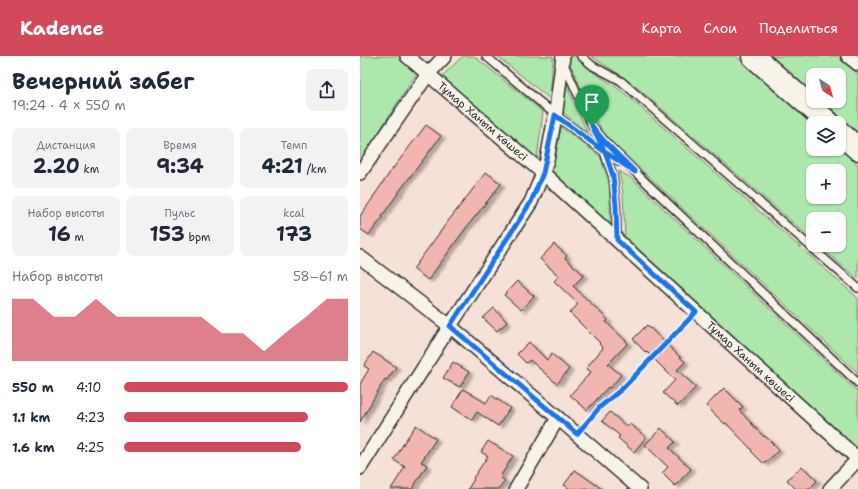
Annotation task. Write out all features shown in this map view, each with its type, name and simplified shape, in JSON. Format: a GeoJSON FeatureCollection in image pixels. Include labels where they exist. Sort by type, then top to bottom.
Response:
{"type":"FeatureCollection","features":[{"type":"Feature","properties":{"kind":"highway"},"geometry":{"type":"LineString","coordinates":[[753,56],[820,116]]}},
{"type":"Feature","properties":{"kind":"highway"},"geometry":{"type":"LineString","coordinates":[[846,138],[858,149]]}},
{"type":"Feature","properties":{"kind":"street","name":"Тұмар Ханым көшесі"},"geometry":{"type":"LineString","coordinates":[[408,56],[543,173],[858,459]]}},
{"type":"Feature","properties":{"kind":"street"},"geometry":{"type":"LineString","coordinates":[[360,173],[428,74],[445,56]]}},
{"type":"Feature","properties":{"kind":"street"},"geometry":{"type":"LineString","coordinates":[[848,56],[858,64]]}},
{"type":"Feature","properties":{"kind":"street"},"geometry":{"type":"LineString","coordinates":[[360,468],[531,202],[543,173],[555,115],[562,58]]}},
{"type":"Feature","properties":{"kind":"street"},"geometry":{"type":"LineString","coordinates":[[360,257],[450,326],[640,489]]}},
{"type":"Feature","properties":{"kind":"street"},"geometry":{"type":"LineString","coordinates":[[516,489],[558,418]]}},
{"type":"Feature","properties":{"kind":"street"},"geometry":{"type":"LineString","coordinates":[[830,489],[858,459]]}},
{"type":"Feature","properties":{"kind":"lane"},"geometry":{"type":"LineString","coordinates":[[486,56],[555,115],[635,172]]}},
{"type":"Feature","properties":{"kind":"lane"},"geometry":{"type":"LineString","coordinates":[[581,56],[593,66],[621,82],[858,288]]}},
{"type":"Feature","properties":{"kind":"lane"},"geometry":{"type":"LineString","coordinates":[[562,58],[605,152],[613,176],[617,240]]}},
{"type":"Feature","properties":{"kind":"lane"},"geometry":{"type":"LineString","coordinates":[[592,126],[605,142],[635,172],[858,383]]}},
{"type":"Feature","properties":{"kind":"path"},"geometry":{"type":"LineString","coordinates":[[577,434],[600,407],[623,388],[696,312]]}},
{"type":"Feature","properties":{"kind":"green space"},"geometry":{"type":"Polygon","coordinates":[[[360,56],[407,56],[420,68],[360,161],[360,56]]]}},
{"type":"Feature","properties":{"kind":"green space"},"geometry":{"type":"Polygon","coordinates":[[[463,56],[474,56],[543,112],[537,158],[441,77],[463,56]]]}},
{"type":"Feature","properties":{"kind":"green space"},"geometry":{"type":"Polygon","coordinates":[[[497,56],[553,56],[550,99],[497,56]]]}},
{"type":"Feature","properties":{"kind":"green space"},"geometry":{"type":"Polygon","coordinates":[[[569,56],[575,56],[588,68],[630,98],[858,298],[858,373],[614,144],[602,130],[590,109],[569,61],[569,56]]]}},
{"type":"Feature","properties":{"kind":"green space"},"geometry":{"type":"Polygon","coordinates":[[[591,56],[736,56],[806,119],[806,156],[846,156],[846,154],[858,165],[858,279],[826,252],[846,252],[846,212],[806,212],[806,234],[622,76],[591,56]]]}},
{"type":"Feature","properties":{"kind":"green space"},"geometry":{"type":"Polygon","coordinates":[[[768,56],[838,56],[858,74],[858,136],[846,126],[846,116],[835,116],[826,108],[846,108],[846,68],[806,68],[806,90],[768,56]]]}},
{"type":"Feature","properties":{"kind":"green space"},"geometry":{"type":"Polygon","coordinates":[[[566,84],[588,134],[563,112],[566,84]]]}},
{"type":"Feature","properties":{"kind":"green space"},"geometry":{"type":"Polygon","coordinates":[[[561,127],[600,156],[609,182],[611,226],[552,173],[561,127]]]}},
{"type":"Feature","properties":{"kind":"green space"},"geometry":{"type":"Polygon","coordinates":[[[619,171],[631,178],[858,392],[858,449],[625,237],[623,193],[619,171]]]}},
{"type":"Feature","properties":{"kind":"building"},"geometry":{"type":"Polygon","coordinates":[[[426,125],[441,136],[369,235],[360,229],[360,216],[391,171],[426,125]]]}},
{"type":"Feature","properties":{"kind":"building"},"geometry":{"type":"Polygon","coordinates":[[[486,172],[501,184],[466,228],[428,280],[413,269],[486,172]]]}},
{"type":"Feature","properties":{"kind":"building"},"geometry":{"type":"Polygon","coordinates":[[[554,244],[567,256],[565,258],[584,275],[573,286],[608,320],[606,322],[628,343],[608,364],[621,375],[587,410],[570,395],[591,372],[586,368],[603,348],[599,344],[600,343],[570,313],[578,304],[554,281],[559,276],[540,259],[554,244]]]}},
{"type":"Feature","properties":{"kind":"building"},"geometry":{"type":"Polygon","coordinates":[[[517,281],[534,296],[521,310],[504,295],[517,281]]]}},
{"type":"Feature","properties":{"kind":"building"},"geometry":{"type":"Polygon","coordinates":[[[494,308],[507,322],[497,331],[483,318],[494,308]]]}},
{"type":"Feature","properties":{"kind":"building"},"geometry":{"type":"Polygon","coordinates":[[[647,325],[685,362],[677,370],[696,387],[678,406],[663,393],[675,380],[633,339],[647,325]]]}},
{"type":"Feature","properties":{"kind":"building"},"geometry":{"type":"Polygon","coordinates":[[[529,342],[547,360],[552,354],[569,369],[557,384],[530,360],[526,363],[517,354],[529,342]]]}},
{"type":"Feature","properties":{"kind":"building"},"geometry":{"type":"Polygon","coordinates":[[[373,352],[396,367],[387,380],[385,379],[360,422],[360,384],[369,369],[364,366],[373,352]]]}},
{"type":"Feature","properties":{"kind":"building"},"geometry":{"type":"Polygon","coordinates":[[[453,362],[469,372],[460,387],[443,378],[453,362]]]}},
{"type":"Feature","properties":{"kind":"building"},"geometry":{"type":"Polygon","coordinates":[[[724,388],[743,407],[739,410],[764,437],[765,436],[779,450],[764,464],[726,423],[725,424],[706,406],[724,388]]]}},
{"type":"Feature","properties":{"kind":"building"},"geometry":{"type":"Polygon","coordinates":[[[463,389],[486,403],[491,395],[510,408],[498,426],[477,412],[472,420],[452,407],[463,389]]]}},
{"type":"Feature","properties":{"kind":"building"},"geometry":{"type":"Polygon","coordinates":[[[610,412],[627,427],[630,424],[646,437],[634,452],[618,438],[620,436],[602,421],[610,412]]]}},
{"type":"Feature","properties":{"kind":"building"},"geometry":{"type":"Polygon","coordinates":[[[416,425],[436,439],[421,462],[427,465],[412,489],[391,489],[405,467],[394,460],[416,425]]]}},
{"type":"Feature","properties":{"kind":"building"},"geometry":{"type":"Polygon","coordinates":[[[661,428],[675,442],[669,448],[691,469],[675,486],[662,473],[668,467],[645,445],[661,428]]]}},
{"type":"Feature","properties":{"kind":"building"},"geometry":{"type":"Polygon","coordinates":[[[488,441],[513,456],[500,477],[505,481],[499,489],[468,489],[474,479],[473,478],[488,456],[481,452],[488,441]]]}},
{"type":"Feature","properties":{"kind":"building"},"geometry":{"type":"Polygon","coordinates":[[[802,466],[817,481],[809,489],[796,489],[787,480],[802,466]]]}},
{"type":"Feature","properties":{"kind":"building"},"geometry":{"type":"Polygon","coordinates":[[[575,470],[602,489],[570,489],[564,485],[575,470]]]}},
{"type":"Feature","properties":{"kind":"route"},"geometry":{"type":"LineString","coordinates":[[592,126],[605,142],[635,172],[605,152],[613,176],[617,240],[696,312],[623,388],[600,407],[577,434],[450,326],[531,202],[543,173],[555,115],[605,152],[592,126]]}}]}
